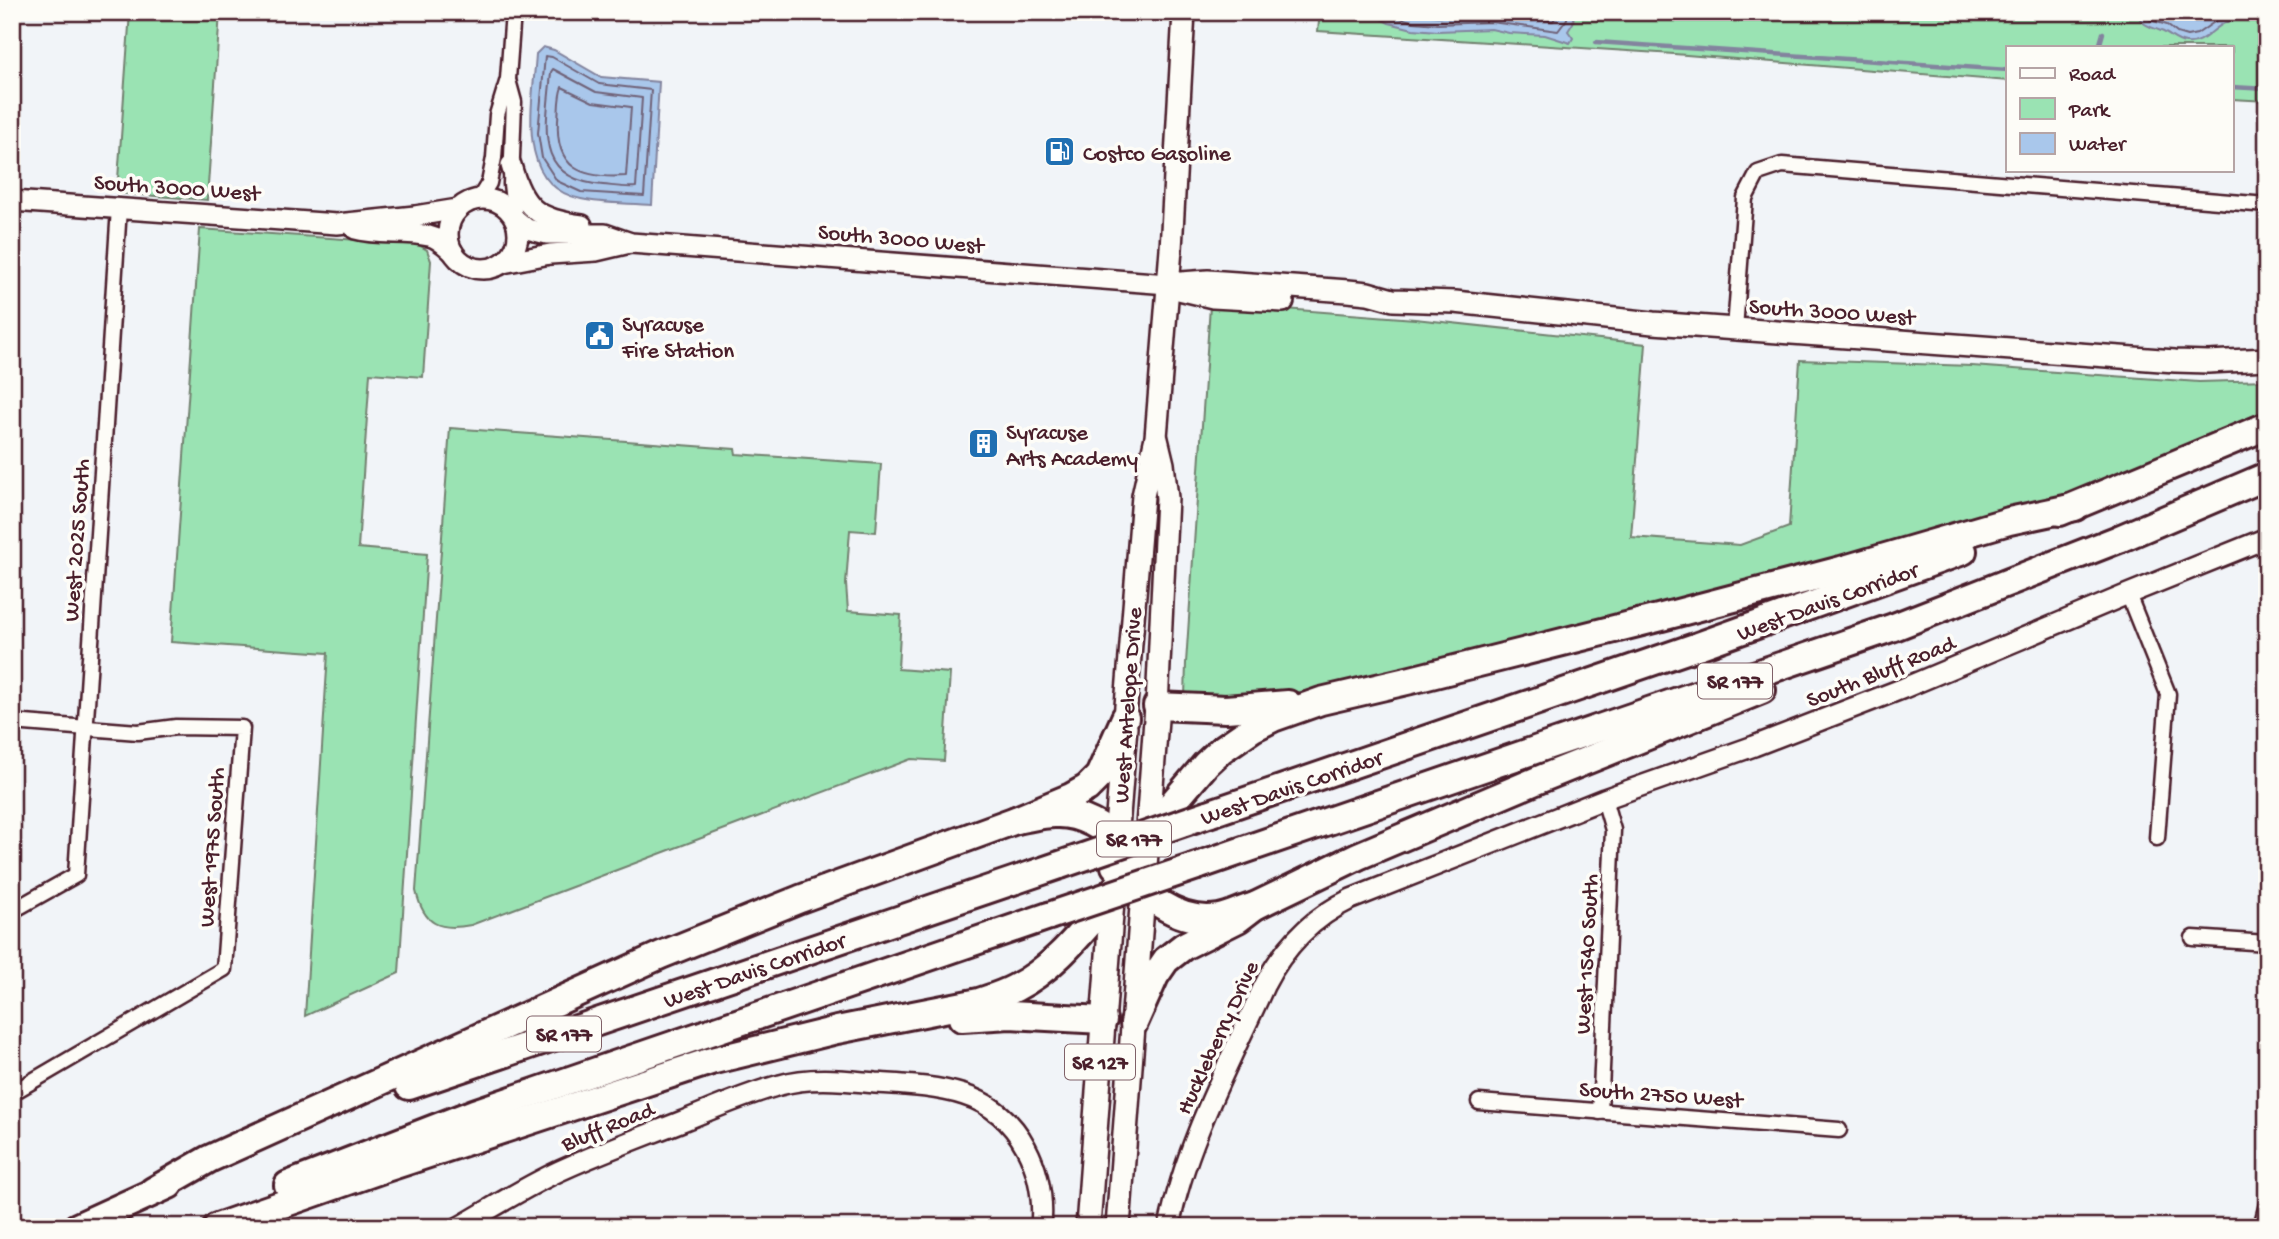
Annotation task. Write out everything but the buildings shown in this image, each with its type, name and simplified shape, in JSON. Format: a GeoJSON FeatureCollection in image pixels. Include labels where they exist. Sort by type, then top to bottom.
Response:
{"type":"FeatureCollection","features":[{"type":"Feature","properties":{"kind":"highway","name":"West Davis Corridor"},"geometry":{"type":"LineString","coordinates":[[77,1227],[153,1191],[389,1093],[1734,634],[1932,563],[2075,507],[2267,426]]}},
{"type":"Feature","properties":{"kind":"highway","name":"West Davis Corridor"},"geometry":{"type":"LineString","coordinates":[[193,1227],[304,1178],[474,1113],[1894,626],[2119,539],[2267,476]]}},
{"type":"Feature","properties":{"kind":"highway"},"geometry":{"type":"LineString","coordinates":[[217,1227],[383,1169],[711,1061],[777,1044],[979,1002],[1014,989],[1056,959],[1206,764],[1236,738],[1273,718],[1321,701],[1671,614],[1841,570],[2009,522],[2075,507]]}},
{"type":"Feature","properties":{"kind":"highway"},"geometry":{"type":"LineString","coordinates":[[1016,820],[1054,813],[1089,821],[1168,909],[1195,918],[1216,918],[1255,906],[1357,856],[1538,780],[2030,583],[2082,553]]}},
{"type":"Feature","properties":{"kind":"highway"},"geometry":{"type":"LineString","coordinates":[[1157,706],[1245,709],[1321,701]]}},
{"type":"Feature","properties":{"kind":"highway"},"geometry":{"type":"LineString","coordinates":[[153,1191],[209,1159],[649,961],[800,899],[1016,820],[1087,788],[1099,776],[1125,718]]}},
{"type":"Feature","properties":{"kind":"highway"},"geometry":{"type":"LineString","coordinates":[[1134,1023],[1166,960],[1184,946],[1238,919],[1255,906]]}},
{"type":"Feature","properties":{"kind":"highway"},"geometry":{"type":"LineString","coordinates":[[866,1025],[987,1016],[1103,1020]]}},
{"type":"Feature","properties":{"kind":"main road","name":"West Antelope Drive"},"geometry":{"type":"LineString","coordinates":[[1118,1227],[1134,1023],[1125,718],[1143,496],[1156,437],[1184,12]]}},
{"type":"Feature","properties":{"kind":"main road","name":"South 3000 West"},"geometry":{"type":"LineString","coordinates":[[1168,284],[1213,281],[1368,293],[1393,300],[1455,302],[1579,317],[2175,361],[2267,359]]}},
{"type":"Feature","properties":{"kind":"main road","name":"West Antelope Drive"},"geometry":{"type":"LineString","coordinates":[[1088,1227],[1103,1020],[1157,706],[1167,498],[1156,437]]}},
{"type":"Feature","properties":{"kind":"street"},"geometry":{"type":"LineString","coordinates":[[479,199],[489,183],[494,158],[497,115],[508,79],[513,12]]}},
{"type":"Feature","properties":{"kind":"street"},"geometry":{"type":"LineString","coordinates":[[508,79],[513,102],[511,165],[518,228],[516,248],[503,263],[481,270],[460,261],[453,252],[448,230],[458,209],[468,202],[479,199],[500,203],[515,219]]}},
{"type":"Feature","properties":{"kind":"street"},"geometry":{"type":"LineString","coordinates":[[511,165],[518,191],[530,206],[543,216],[587,225],[605,234]]}},
{"type":"Feature","properties":{"kind":"street"},"geometry":{"type":"LineString","coordinates":[[1734,329],[1745,198],[1758,173],[1782,165],[2267,205]]}},
{"type":"Feature","properties":{"kind":"street","name":"South 3000 West"},"geometry":{"type":"LineString","coordinates":[[12,201],[337,224],[382,234],[430,236],[453,252]]}},
{"type":"Feature","properties":{"kind":"street","name":"West 2025 South"},"geometry":{"type":"LineString","coordinates":[[12,911],[76,875],[119,208]]}},
{"type":"Feature","properties":{"kind":"street","name":"South 3000 West"},"geometry":{"type":"LineString","coordinates":[[337,224],[404,218],[458,209]]}},
{"type":"Feature","properties":{"kind":"street","name":"South 3000 West"},"geometry":{"type":"LineString","coordinates":[[515,219],[527,229],[547,234],[605,234],[631,243],[1168,284]]}},
{"type":"Feature","properties":{"kind":"street","name":"South 3000 West"},"geometry":{"type":"LineString","coordinates":[[503,263],[550,254],[596,251],[631,243]]}},
{"type":"Feature","properties":{"kind":"street","name":"South Bluff Road"},"geometry":{"type":"LineString","coordinates":[[1351,899],[1604,799],[1866,703],[2267,538]]}},
{"type":"Feature","properties":{"kind":"street"},"geometry":{"type":"LineString","coordinates":[[2128,594],[2168,694],[2157,838]]}},
{"type":"Feature","properties":{"kind":"street"},"geometry":{"type":"LineString","coordinates":[[12,722],[86,727]]}},
{"type":"Feature","properties":{"kind":"street","name":"West 1975 South"},"geometry":{"type":"LineString","coordinates":[[12,1093],[224,969],[242,728],[176,726],[138,732],[86,727]]}},
{"type":"Feature","properties":{"kind":"street","name":"West 1540 South"},"geometry":{"type":"LineString","coordinates":[[1600,1112],[1613,830],[1604,799]]}},
{"type":"Feature","properties":{"kind":"street","name":"Huckleberry Drive"},"geometry":{"type":"LineString","coordinates":[[1169,1227],[1192,1146],[1272,970],[1303,930],[1326,912],[1351,899]]}},
{"type":"Feature","properties":{"kind":"street"},"geometry":{"type":"LineString","coordinates":[[2193,938],[2267,943]]}},
{"type":"Feature","properties":{"kind":"street","name":"Bluff Road"},"geometry":{"type":"LineString","coordinates":[[459,1227],[564,1168],[720,1106],[781,1084],[830,1080],[923,1086],[979,1101],[1009,1123],[1030,1155],[1040,1184],[1041,1227]]}},
{"type":"Feature","properties":{"kind":"street","name":"South 2750 West"},"geometry":{"type":"LineString","coordinates":[[1479,1102],[1839,1130]]}},
{"type":"Feature","properties":{"kind":"street"},"geometry":{"type":"LineString","coordinates":[[2261,1227],[2267,1204]]}},
{"type":"Feature","properties":{"kind":"green space"},"geometry":{"type":"Polygon","coordinates":[[[130,12],[220,12],[207,200],[117,193],[130,12]]]}},
{"type":"Feature","properties":{"kind":"green space"},"geometry":{"type":"Polygon","coordinates":[[[1320,12],[2267,12],[2267,101],[2234,99],[2234,46],[2006,46],[2006,81],[1674,54],[1318,31],[1320,12]]]}},
{"type":"Feature","properties":{"kind":"green space"},"geometry":{"type":"Polygon","coordinates":[[[200,229],[417,244],[427,250],[431,261],[423,377],[370,373],[358,548],[427,554],[399,973],[305,1016],[328,653],[171,642],[200,229]]]}},
{"type":"Feature","properties":{"kind":"green space"},"geometry":{"type":"Polygon","coordinates":[[[1219,304],[1415,319],[1646,344],[1631,537],[1740,545],[1789,527],[1800,360],[1972,366],[2199,382],[2267,380],[2267,410],[2100,482],[2027,508],[1871,553],[1324,688],[1269,697],[1185,697],[1210,306],[1219,304]]]}},
{"type":"Feature","properties":{"kind":"green space"},"geometry":{"type":"Polygon","coordinates":[[[450,428],[735,449],[736,454],[881,464],[876,532],[850,530],[846,584],[848,611],[901,615],[898,669],[950,673],[944,761],[911,759],[471,925],[450,927],[435,923],[423,912],[416,891],[450,428]]]}},
{"type":"Feature","properties":{"kind":"water"},"geometry":{"type":"Polygon","coordinates":[[[1367,12],[1574,12],[1573,23],[1568,31],[1573,38],[1570,43],[1545,35],[1491,29],[1413,29],[1389,23],[1367,12]]]}},
{"type":"Feature","properties":{"kind":"water"},"geometry":{"type":"Polygon","coordinates":[[[2137,12],[2267,12],[2267,16],[2229,21],[2198,41],[2186,43],[2146,25],[2137,12]]]}},
{"type":"Feature","properties":{"kind":"water"},"geometry":{"type":"Polygon","coordinates":[[[543,47],[554,50],[601,77],[659,82],[652,205],[581,199],[560,191],[545,177],[532,140],[531,118],[536,54],[543,47]]]}},
{"type":"Feature","properties":{"kind":"waterway"},"geometry":{"type":"LineString","coordinates":[[2099,46],[2103,33]]}},
{"type":"Feature","properties":{"kind":"waterway"},"geometry":{"type":"LineString","coordinates":[[1596,42],[2006,70]]}},
{"type":"Feature","properties":{"kind":"waterway"},"geometry":{"type":"LineString","coordinates":[[2234,87],[2267,89]]}},
{"type":"Feature","properties":{"kind":"place","name":"Costco Gasoline"},"geometry":{"type":"Point","coordinates":[1060,152]}},
{"type":"Feature","properties":{"kind":"place","name":"Syracuse Fire Station"},"geometry":{"type":"Point","coordinates":[599,336]}},
{"type":"Feature","properties":{"kind":"place","name":"Syracuse Arts Academy"},"geometry":{"type":"Point","coordinates":[983,444]}}]}
